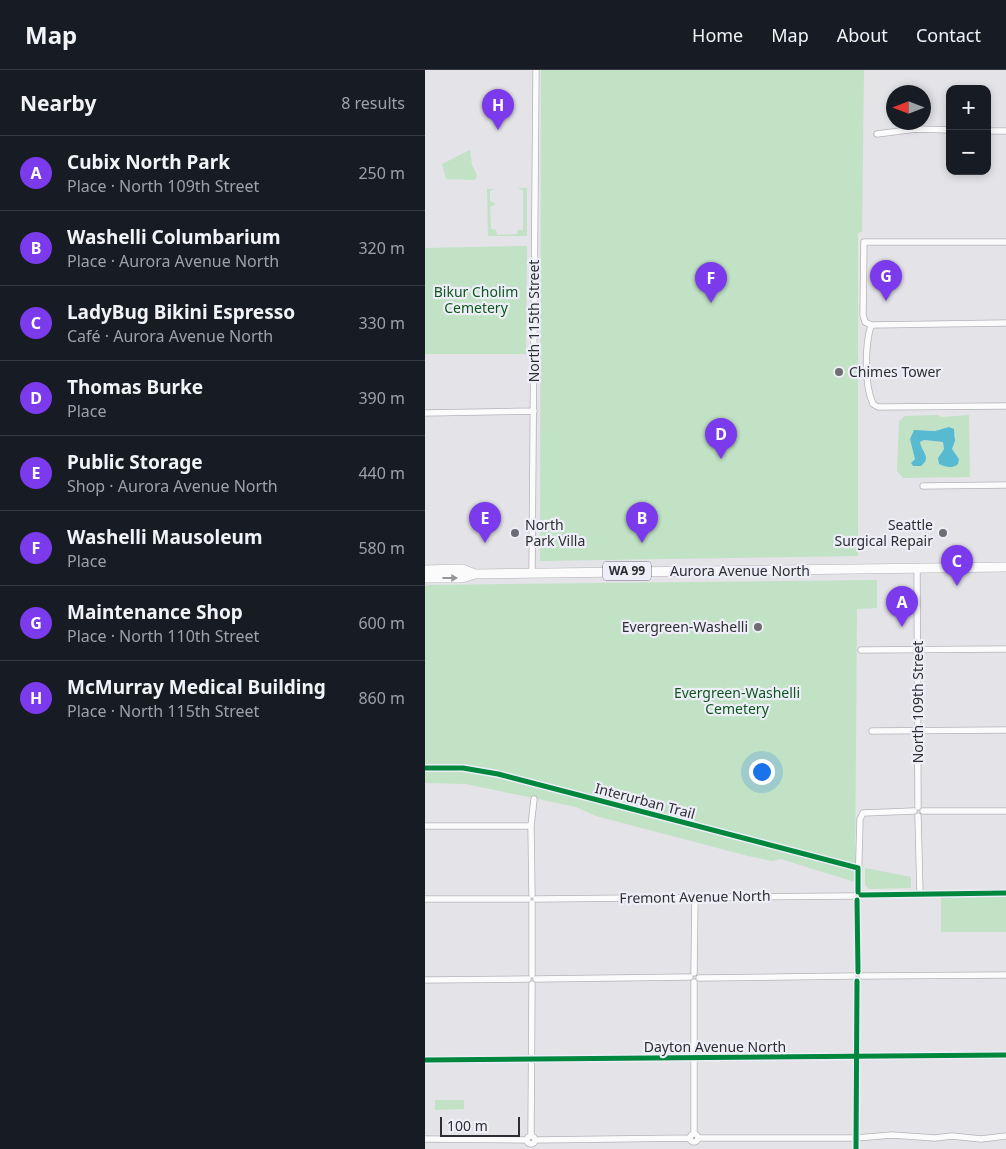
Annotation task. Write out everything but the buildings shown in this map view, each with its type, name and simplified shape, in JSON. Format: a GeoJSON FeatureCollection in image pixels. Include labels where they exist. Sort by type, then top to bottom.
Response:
{"type":"FeatureCollection","features":[{"type":"Feature","properties":{"kind":"highway","name":"Aurora Avenue North"},"geometry":{"type":"LineString","coordinates":[[425,578],[462,578],[475,574],[1006,567]]}},
{"type":"Feature","properties":{"kind":"highway","name":"Aurora Avenue North"},"geometry":{"type":"LineString","coordinates":[[425,570],[462,569],[475,574]]}},
{"type":"Feature","properties":{"kind":"street","name":"North 115th Street"},"geometry":{"type":"LineString","coordinates":[[533,573],[536,70]]}},
{"type":"Feature","properties":{"kind":"street"},"geometry":{"type":"LineString","coordinates":[[877,134],[916,129],[946,130]]}},
{"type":"Feature","properties":{"kind":"street"},"geometry":{"type":"LineString","coordinates":[[991,131],[1006,131]]}},
{"type":"Feature","properties":{"kind":"street"},"geometry":{"type":"LineString","coordinates":[[1006,242],[864,242],[863,315],[865,322],[871,325],[1006,323]]}},
{"type":"Feature","properties":{"kind":"street"},"geometry":{"type":"LineString","coordinates":[[871,325],[866,344],[869,388],[873,404],[878,407],[1006,406]]}},
{"type":"Feature","properties":{"kind":"street"},"geometry":{"type":"LineString","coordinates":[[425,413],[533,411]]}},
{"type":"Feature","properties":{"kind":"street"},"geometry":{"type":"LineString","coordinates":[[923,486],[1006,485]]}},
{"type":"Feature","properties":{"kind":"street","name":"North 109th Street"},"geometry":{"type":"LineString","coordinates":[[917,567],[920,894]]}},
{"type":"Feature","properties":{"kind":"street"},"geometry":{"type":"LineString","coordinates":[[861,650],[1006,649]]}},
{"type":"Feature","properties":{"kind":"street"},"geometry":{"type":"LineString","coordinates":[[872,731],[1006,730]]}},
{"type":"Feature","properties":{"kind":"street"},"geometry":{"type":"LineString","coordinates":[[531,1142],[531,826],[534,799]]}},
{"type":"Feature","properties":{"kind":"street"},"geometry":{"type":"LineString","coordinates":[[856,1149],[857,896],[860,819],[863,813],[1006,811]]}},
{"type":"Feature","properties":{"kind":"street"},"geometry":{"type":"LineString","coordinates":[[425,826],[531,826]]}},
{"type":"Feature","properties":{"kind":"street","name":"Fremont Avenue North"},"geometry":{"type":"LineString","coordinates":[[425,899],[1006,893]]}},
{"type":"Feature","properties":{"kind":"street"},"geometry":{"type":"LineString","coordinates":[[694,1140],[695,897]]}},
{"type":"Feature","properties":{"kind":"street"},"geometry":{"type":"LineString","coordinates":[[425,980],[1006,975]]}},
{"type":"Feature","properties":{"kind":"street","name":"Dayton Avenue North"},"geometry":{"type":"LineString","coordinates":[[425,1060],[1006,1055]]}},
{"type":"Feature","properties":{"kind":"street"},"geometry":{"type":"LineString","coordinates":[[425,1140],[531,1142],[856,1138],[892,1135],[935,1138],[952,1136],[981,1139],[1006,1136]]}},
{"type":"Feature","properties":{"kind":"green space"},"geometry":{"type":"Polygon","coordinates":[[[541,70],[864,70],[862,232],[858,233],[858,556],[540,561],[541,70]]]}},
{"type":"Feature","properties":{"kind":"green space"},"geometry":{"type":"Polygon","coordinates":[[[470,150],[472,165],[477,175],[475,180],[446,179],[442,164],[470,150]]]}},
{"type":"Feature","properties":{"kind":"green space"},"geometry":{"type":"Polygon","coordinates":[[[517,188],[527,188],[527,236],[488,236],[487,189],[495,189],[490,191],[490,201],[496,204],[490,207],[491,229],[496,230],[497,235],[517,234],[518,230],[523,230],[523,190],[517,188]]]}},
{"type":"Feature","properties":{"kind":"green space","name":"Bikur Cholim Cemetery"},"geometry":{"type":"Polygon","coordinates":[[[527,246],[526,354],[425,354],[425,248],[527,246]]]}},
{"type":"Feature","properties":{"kind":"green space"},"geometry":{"type":"Polygon","coordinates":[[[938,415],[941,417],[969,415],[970,477],[903,478],[897,471],[899,421],[905,416],[938,415]],[[940,429],[936,431],[921,430],[915,459],[911,463],[913,466],[921,447],[920,442],[924,440],[943,442],[944,449],[940,454],[945,467],[959,459],[952,449],[956,435],[940,429]]]}},
{"type":"Feature","properties":{"kind":"green space","name":"Evergreen-Washelli Cemetery"},"geometry":{"type":"Polygon","coordinates":[[[877,580],[877,608],[857,609],[855,882],[781,859],[772,861],[748,856],[596,816],[576,807],[466,784],[425,783],[425,585],[877,580]]]}},
{"type":"Feature","properties":{"kind":"green space"},"geometry":{"type":"Polygon","coordinates":[[[865,868],[911,877],[911,888],[869,889],[865,885],[865,868]]]}},
{"type":"Feature","properties":{"kind":"green space"},"geometry":{"type":"Polygon","coordinates":[[[1006,896],[1006,932],[941,932],[941,898],[1006,896]]]}},
{"type":"Feature","properties":{"kind":"green space"},"geometry":{"type":"Polygon","coordinates":[[[435,1100],[464,1100],[464,1109],[435,1110],[435,1100]]]}},
{"type":"Feature","properties":{"kind":"water"},"geometry":{"type":"Polygon","coordinates":[[[949,427],[954,429],[955,441],[952,449],[959,459],[958,464],[949,467],[939,464],[938,458],[944,449],[943,442],[924,440],[920,442],[926,460],[921,466],[913,466],[911,463],[915,459],[910,439],[914,430],[935,431],[949,427]]]}},
{"type":"Feature","properties":{"kind":"cycle path","name":"Interurban Trail"},"geometry":{"type":"LineString","coordinates":[[425,768],[463,768],[498,774],[858,868],[858,892]]}},
{"type":"Feature","properties":{"kind":"cycle path"},"geometry":{"type":"LineString","coordinates":[[861,895],[1006,893]]}},
{"type":"Feature","properties":{"kind":"cycle path"},"geometry":{"type":"LineString","coordinates":[[857,900],[858,972]]}},
{"type":"Feature","properties":{"kind":"cycle path"},"geometry":{"type":"LineString","coordinates":[[856,1149],[857,981]]}},
{"type":"Feature","properties":{"kind":"cycle path"},"geometry":{"type":"LineString","coordinates":[[425,1060],[1006,1055]]}},
{"type":"Feature","properties":{"kind":"place","name":"McMurray Medical Building"},"geometry":{"type":"Point","coordinates":[498,130]}},
{"type":"Feature","properties":{"kind":"place","name":"Maintenance Shop"},"geometry":{"type":"Point","coordinates":[886,301]}},
{"type":"Feature","properties":{"kind":"place","name":"Washelli Mausoleum"},"geometry":{"type":"Point","coordinates":[711,303]}},
{"type":"Feature","properties":{"kind":"place","name":"Chimes Tower"},"geometry":{"type":"Point","coordinates":[839,372]}},
{"type":"Feature","properties":{"kind":"place","name":"Thomas Burke"},"geometry":{"type":"Point","coordinates":[721,459]}},
{"type":"Feature","properties":{"kind":"place","name":"North Park Villa"},"geometry":{"type":"Point","coordinates":[515,533]}},
{"type":"Feature","properties":{"kind":"place","name":"Seattle Surgical Repair"},"geometry":{"type":"Point","coordinates":[943,533]}},
{"type":"Feature","properties":{"kind":"place","name":"Public Storage"},"geometry":{"type":"Point","coordinates":[485,543]}},
{"type":"Feature","properties":{"kind":"place","name":"Washelli Columbarium"},"geometry":{"type":"Point","coordinates":[642,543]}},
{"type":"Feature","properties":{"kind":"place","name":"LadyBug Bikini Espresso"},"geometry":{"type":"Point","coordinates":[957,586]}},
{"type":"Feature","properties":{"kind":"place","name":"Evergreen-Washelli"},"geometry":{"type":"Point","coordinates":[758,627]}},
{"type":"Feature","properties":{"kind":"place","name":"Cubix North Park"},"geometry":{"type":"Point","coordinates":[902,627]}}]}
